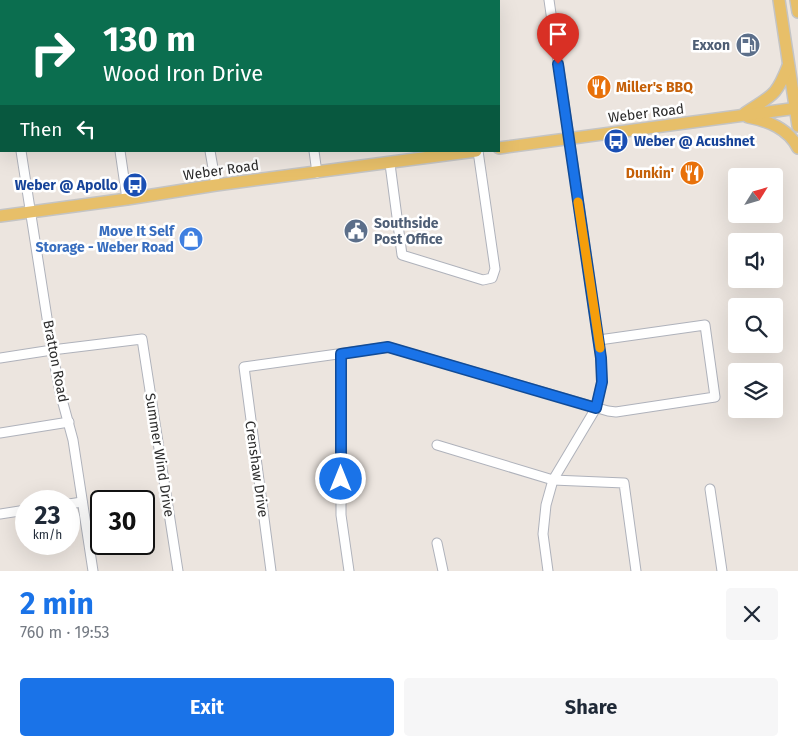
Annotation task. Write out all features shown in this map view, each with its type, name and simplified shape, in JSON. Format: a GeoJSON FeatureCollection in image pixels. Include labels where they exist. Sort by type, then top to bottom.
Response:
{"type":"FeatureCollection","features":[{"type":"Feature","properties":{"kind":"main road"},"geometry":{"type":"LineString","coordinates":[[779,0],[797,108],[798,126]]}},
{"type":"Feature","properties":{"kind":"main road"},"geometry":{"type":"LineString","coordinates":[[796,0],[798,12]]}},
{"type":"Feature","properties":{"kind":"main road"},"geometry":{"type":"LineString","coordinates":[[741,115],[773,95],[780,87],[789,64]]}},
{"type":"Feature","properties":{"kind":"main road","name":"Weber Road"},"geometry":{"type":"LineString","coordinates":[[500,148],[797,108]]}},
{"type":"Feature","properties":{"kind":"main road"},"geometry":{"type":"LineString","coordinates":[[741,115],[780,127],[788,134],[798,148]]}},
{"type":"Feature","properties":{"kind":"main road","name":"Weber Road"},"geometry":{"type":"LineString","coordinates":[[0,216],[127,200],[216,185],[390,164],[470,152]]}},
{"type":"Feature","properties":{"kind":"street"},"geometry":{"type":"LineString","coordinates":[[548,571],[543,534],[546,505],[553,480],[596,408],[602,382],[598,340],[549,0]]}},
{"type":"Feature","properties":{"kind":"street","name":"Bratton Road"},"geometry":{"type":"LineString","coordinates":[[21,152],[52,350],[60,392],[69,422],[92,571]]}},
{"type":"Feature","properties":{"kind":"street"},"geometry":{"type":"LineString","coordinates":[[120,152],[127,200]]}},
{"type":"Feature","properties":{"kind":"street"},"geometry":{"type":"LineString","coordinates":[[210,152],[216,185]]}},
{"type":"Feature","properties":{"kind":"street"},"geometry":{"type":"LineString","coordinates":[[314,152],[316,173]]}},
{"type":"Feature","properties":{"kind":"street"},"geometry":{"type":"LineString","coordinates":[[390,164],[402,254],[483,280],[492,278],[495,269],[477,152]]}},
{"type":"Feature","properties":{"kind":"street"},"geometry":{"type":"LineString","coordinates":[[349,571],[341,515],[341,354],[388,347],[596,408],[616,412],[715,397],[704,324],[598,340]]}},
{"type":"Feature","properties":{"kind":"street","name":"Summer Wind Drive"},"geometry":{"type":"LineString","coordinates":[[52,350],[142,339],[178,571]]}},
{"type":"Feature","properties":{"kind":"street"},"geometry":{"type":"LineString","coordinates":[[0,358],[52,350]]}},
{"type":"Feature","properties":{"kind":"street","name":"Crenshaw Drive"},"geometry":{"type":"LineString","coordinates":[[271,571],[244,367],[341,354]]}},
{"type":"Feature","properties":{"kind":"street"},"geometry":{"type":"LineString","coordinates":[[0,433],[69,422]]}},
{"type":"Feature","properties":{"kind":"street"},"geometry":{"type":"LineString","coordinates":[[437,445],[553,480],[624,483],[636,571]]}},
{"type":"Feature","properties":{"kind":"street"},"geometry":{"type":"LineString","coordinates":[[710,488],[722,571]]}},
{"type":"Feature","properties":{"kind":"street"},"geometry":{"type":"LineString","coordinates":[[0,514],[15,512]]}},
{"type":"Feature","properties":{"kind":"street"},"geometry":{"type":"LineString","coordinates":[[437,543],[443,571]]}},
{"type":"Feature","properties":{"kind":"slow traffic"},"geometry":{"type":"LineString","coordinates":[[578,202],[600,348]]}},
{"type":"Feature","properties":{"kind":"place","name":"Exxon"},"geometry":{"type":"Point","coordinates":[748,45]}},
{"type":"Feature","properties":{"kind":"place","name":"Miller's BBQ"},"geometry":{"type":"Point","coordinates":[599,87]}},
{"type":"Feature","properties":{"kind":"place","name":"Weber @ Acushnet"},"geometry":{"type":"Point","coordinates":[616,141]}},
{"type":"Feature","properties":{"kind":"place","name":"Dunkin'"},"geometry":{"type":"Point","coordinates":[692,173]}},
{"type":"Feature","properties":{"kind":"place","name":"Weber @ Apollo"},"geometry":{"type":"Point","coordinates":[135,185]}},
{"type":"Feature","properties":{"kind":"place","name":"Southside Post Office"},"geometry":{"type":"Point","coordinates":[356,231]}},
{"type":"Feature","properties":{"kind":"place","name":"Move It Self Storage - Weber Road"},"geometry":{"type":"Point","coordinates":[191,239]}},
{"type":"Feature","properties":{"kind":"route"},"geometry":{"type":"LineString","coordinates":[[341,479],[341,354],[388,347],[596,408],[602,382],[601,358],[558,64]]}}]}
